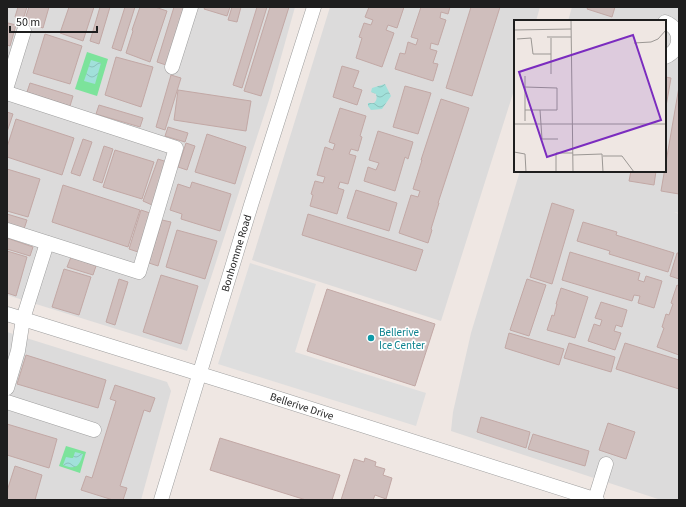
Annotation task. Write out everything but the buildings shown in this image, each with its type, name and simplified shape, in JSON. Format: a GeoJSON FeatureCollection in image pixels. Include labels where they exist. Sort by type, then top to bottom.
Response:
{"type":"FeatureCollection","features":[{"type":"Feature","properties":{"kind":"street"},"geometry":{"type":"LineString","coordinates":[[172,67],[191,7]]}},
{"type":"Feature","properties":{"kind":"street","name":"Bonhomme Road"},"geometry":{"type":"LineString","coordinates":[[161,500],[251,205],[314,7]]}},
{"type":"Feature","properties":{"kind":"street"},"geometry":{"type":"LineString","coordinates":[[666,22],[672,25],[678,34],[678,45],[671,55],[666,57]]}},
{"type":"Feature","properties":{"kind":"street"},"geometry":{"type":"LineString","coordinates":[[7,86],[24,31]]}},
{"type":"Feature","properties":{"kind":"street"},"geometry":{"type":"LineString","coordinates":[[7,93],[176,148],[139,272],[7,230]]}},
{"type":"Feature","properties":{"kind":"street"},"geometry":{"type":"LineString","coordinates":[[7,388],[18,351],[23,320],[47,243]]}},
{"type":"Feature","properties":{"kind":"street","name":"Bellerive Drive"},"geometry":{"type":"LineString","coordinates":[[7,314],[596,500]]}},
{"type":"Feature","properties":{"kind":"street"},"geometry":{"type":"LineString","coordinates":[[7,402],[94,430]]}},
{"type":"Feature","properties":{"kind":"street"},"geometry":{"type":"LineString","coordinates":[[596,500],[606,464]]}},
{"type":"Feature","properties":{"kind":"shaded area"},"geometry":{"type":"Polygon","coordinates":[[[7,7],[295,7],[269,100],[187,351],[7,295],[7,7]]]}},
{"type":"Feature","properties":{"kind":"shaded area"},"geometry":{"type":"Polygon","coordinates":[[[330,7],[540,7],[536,20],[514,20],[514,90],[441,321],[252,260],[330,7]]]}},
{"type":"Feature","properties":{"kind":"shaded area"},"geometry":{"type":"Polygon","coordinates":[[[572,7],[679,7],[679,213],[674,212],[679,214],[679,500],[661,500],[451,431],[453,412],[471,333],[520,172],[666,172],[666,20],[568,20],[572,7]]]}},
{"type":"Feature","properties":{"kind":"shaded area"},"geometry":{"type":"Polygon","coordinates":[[[250,263],[316,284],[295,352],[426,393],[416,426],[218,364],[250,263]]]}},
{"type":"Feature","properties":{"kind":"shaded area"},"geometry":{"type":"Polygon","coordinates":[[[7,332],[167,382],[171,391],[141,500],[7,500],[7,332]]]}},
{"type":"Feature","properties":{"kind":"green space"},"geometry":{"type":"Polygon","coordinates":[[[87,52],[108,59],[97,96],[75,89],[87,52]]]}},
{"type":"Feature","properties":{"kind":"green space"},"geometry":{"type":"Polygon","coordinates":[[[66,446],[86,452],[80,473],[59,466],[66,446]]]}},
{"type":"Feature","properties":{"kind":"water"},"geometry":{"type":"Polygon","coordinates":[[[91,60],[101,63],[95,84],[84,81],[91,60]]]}},
{"type":"Feature","properties":{"kind":"water"},"geometry":{"type":"Polygon","coordinates":[[[385,84],[391,96],[382,109],[371,110],[368,103],[374,103],[377,98],[376,94],[371,92],[372,88],[385,84]]]}},
{"type":"Feature","properties":{"kind":"water"},"geometry":{"type":"Polygon","coordinates":[[[75,452],[83,454],[78,465],[71,467],[63,465],[66,457],[73,458],[75,452]]]}},
{"type":"Feature","properties":{"kind":"place","name":"Bellerive Ice Center"},"geometry":{"type":"Point","coordinates":[371,338]}}]}
